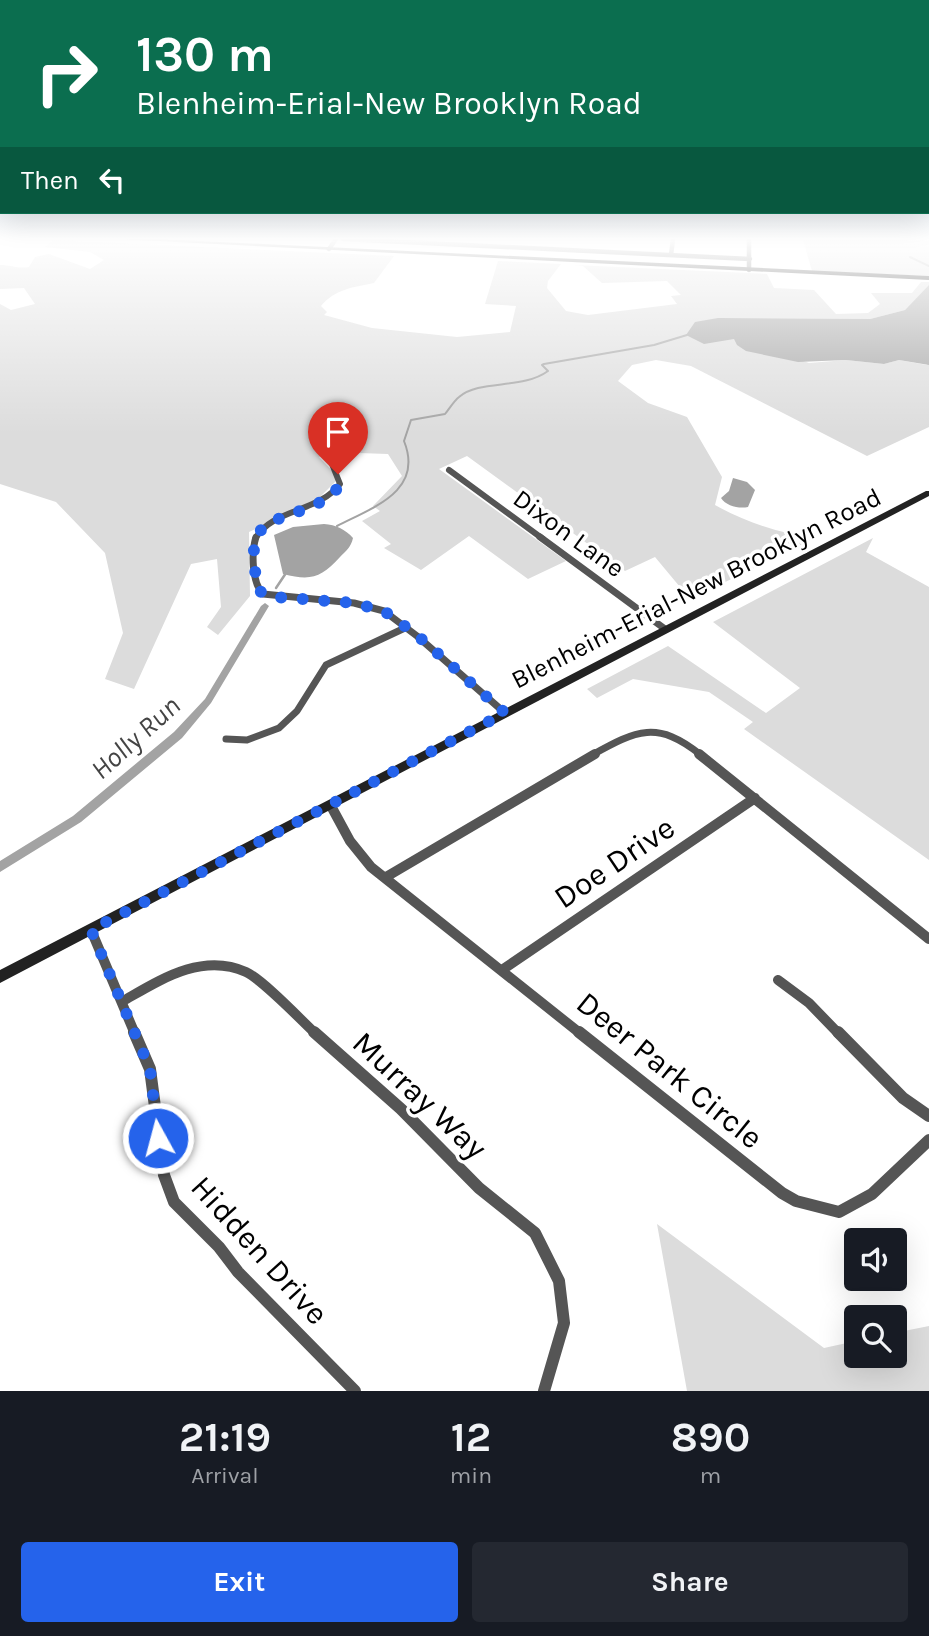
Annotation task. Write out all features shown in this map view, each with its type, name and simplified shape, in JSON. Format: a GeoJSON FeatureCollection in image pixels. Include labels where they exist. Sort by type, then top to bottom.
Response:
{"type":"FeatureCollection","features":[{"type":"Feature","properties":{"kind":"street"},"geometry":{"type":"LineString","coordinates":[[331,464],[340,484],[332,496],[316,506],[274,521],[258,533],[255,540],[257,588],[263,594],[279,598],[369,607],[384,611],[407,627],[505,713]]}},
{"type":"Feature","properties":{"kind":"street","name":"Dixon Lane"},"geometry":{"type":"LineString","coordinates":[[449,470],[665,629]]}},
{"type":"Feature","properties":{"kind":"street","name":"Blenheim-Erial-New Brooklyn Road"},"geometry":{"type":"LineString","coordinates":[[0,977],[929,494]]}},
{"type":"Feature","properties":{"kind":"street"},"geometry":{"type":"LineString","coordinates":[[226,739],[247,740],[279,728],[297,711],[326,664],[407,627]]}},
{"type":"Feature","properties":{"kind":"street"},"geometry":{"type":"LineString","coordinates":[[386,877],[530,790],[630,734],[663,733],[682,740],[929,939]]}},
{"type":"Feature","properties":{"kind":"street","name":"Doe Drive"},"geometry":{"type":"LineString","coordinates":[[502,970],[755,799]]}},
{"type":"Feature","properties":{"kind":"street","name":"Deer Park Circle"},"geometry":{"type":"LineString","coordinates":[[331,806],[350,841],[371,867],[782,1193],[796,1201],[839,1212],[855,1205],[872,1194],[929,1139]]}},
{"type":"Feature","properties":{"kind":"street","name":"Hidden Drive"},"geometry":{"type":"LineString","coordinates":[[91,930],[150,1069],[164,1175],[174,1202],[219,1247],[237,1272],[355,1391]]}},
{"type":"Feature","properties":{"kind":"street","name":"Murray Way"},"geometry":{"type":"LineString","coordinates":[[123,1002],[156,982],[192,966],[225,964],[248,973],[401,1110],[479,1188],[535,1233],[559,1281],[564,1323],[544,1391]]}},
{"type":"Feature","properties":{"kind":"street"},"geometry":{"type":"LineString","coordinates":[[778,980],[809,1003],[903,1098],[929,1116]]}},
{"type":"Feature","properties":{"kind":"shaded area"},"geometry":{"type":"Polygon","coordinates":[[[0,304],[11,310],[35,304],[323,304],[321,306],[327,312],[324,315],[372,328],[457,337],[510,332],[516,306],[485,304],[560,304],[566,311],[588,315],[677,304],[827,304],[836,314],[868,313],[880,304],[911,304],[905,310],[870,319],[725,318],[735,339],[809,363],[846,360],[884,364],[899,360],[927,365],[929,352],[929,427],[867,456],[691,366],[656,360],[632,365],[618,381],[648,403],[687,417],[722,477],[715,505],[764,526],[816,538],[690,599],[655,557],[625,571],[467,456],[439,469],[566,561],[528,579],[469,536],[421,570],[384,548],[391,544],[362,521],[380,511],[373,506],[402,476],[388,454],[329,452],[319,457],[339,478],[315,502],[249,532],[250,596],[218,635],[207,627],[221,607],[217,559],[191,564],[134,689],[105,679],[123,633],[105,553],[56,502],[0,484],[0,304]]]}},
{"type":"Feature","properties":{"kind":"shaded area"},"geometry":{"type":"Polygon","coordinates":[[[911,304],[929,304],[929,365],[899,360],[884,364],[846,360],[798,362],[746,351],[737,345],[734,339],[704,344],[686,335],[695,322],[718,318],[870,319],[905,310],[911,304]]]}},
{"type":"Feature","properties":{"kind":"shaded area"},"geometry":{"type":"Polygon","coordinates":[[[733,478],[747,482],[755,490],[748,507],[733,506],[721,498],[729,491],[733,478]]]}},
{"type":"Feature","properties":{"kind":"shaded area"},"geometry":{"type":"Polygon","coordinates":[[[324,524],[340,528],[353,538],[348,549],[327,570],[315,576],[283,574],[274,535],[293,527],[324,524]]]}},
{"type":"Feature","properties":{"kind":"shaded area"},"geometry":{"type":"Polygon","coordinates":[[[873,538],[866,552],[929,587],[929,860],[744,729],[753,722],[709,692],[633,679],[597,698],[587,689],[668,646],[766,713],[800,688],[713,622],[873,538]]]}},
{"type":"Feature","properties":{"kind":"shaded area"},"geometry":{"type":"Polygon","coordinates":[[[657,1224],[824,1348],[844,1344],[844,1368],[907,1368],[907,1330],[929,1326],[929,1391],[687,1391],[657,1224]]]}},
{"type":"Feature","properties":{"kind":"waterway","name":"Holly Run"},"geometry":{"type":"LineString","coordinates":[[337,526],[380,504],[401,485],[407,473],[408,458],[404,441],[411,420],[445,414],[457,399],[468,391],[538,377],[548,371],[542,365],[544,364],[654,345],[687,335]]}},
{"type":"Feature","properties":{"kind":"waterway","name":"Holly Run"},"geometry":{"type":"LineString","coordinates":[[276,588],[286,573]]}},
{"type":"Feature","properties":{"kind":"waterway","name":"Holly Run"},"geometry":{"type":"LineString","coordinates":[[0,867],[77,819],[178,735],[208,701],[265,606]]}},
{"type":"Feature","properties":{"kind":"route"},"geometry":{"type":"LineString","coordinates":[[158,1138],[150,1069],[140,1040],[91,930],[505,713],[417,635],[384,611],[354,603],[275,597],[263,594],[257,588],[254,556],[258,533],[274,521],[316,506],[332,496],[340,484],[338,474]]}}]}
